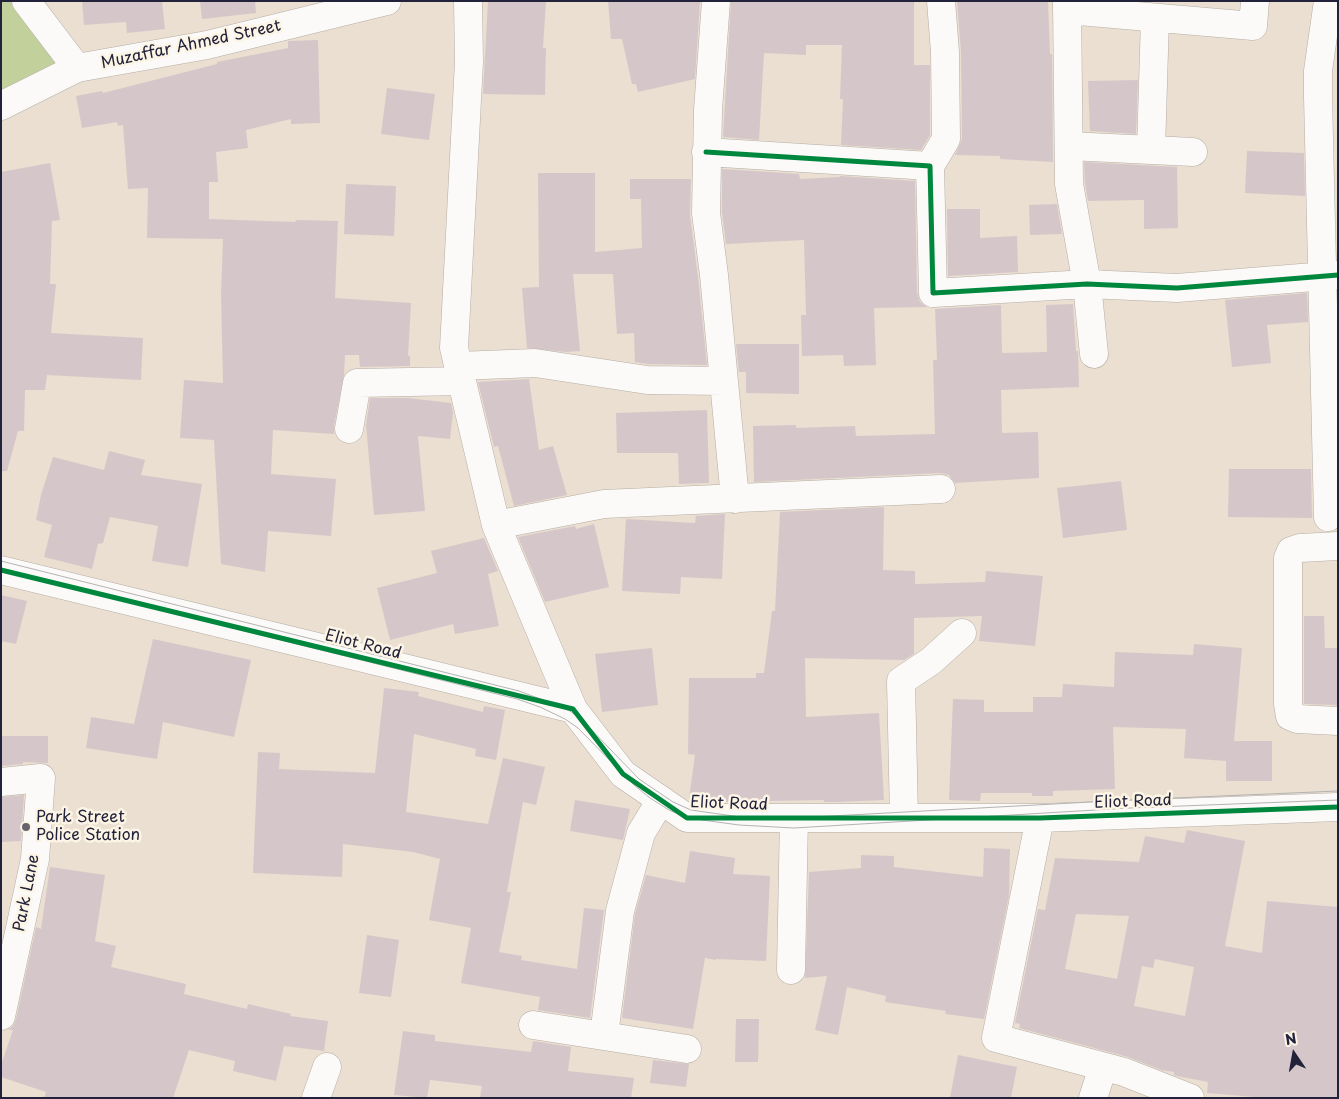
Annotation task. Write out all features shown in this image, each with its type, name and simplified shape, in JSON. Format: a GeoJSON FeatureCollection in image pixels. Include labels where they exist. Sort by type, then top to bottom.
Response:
{"type":"FeatureCollection","features":[{"type":"Feature","properties":{"kind":"street"},"geometry":{"type":"LineString","coordinates":[[26,1],[76,68]]}},
{"type":"Feature","properties":{"kind":"street","name":"Muzaffar Ahmed Street"},"geometry":{"type":"LineString","coordinates":[[1,106],[76,68],[207,44],[387,1]]}},
{"type":"Feature","properties":{"kind":"street"},"geometry":{"type":"LineString","coordinates":[[468,1],[469,62],[454,348],[496,525],[573,709]]}},
{"type":"Feature","properties":{"kind":"street"},"geometry":{"type":"LineString","coordinates":[[716,1],[706,152],[706,213],[735,498]]}},
{"type":"Feature","properties":{"kind":"street"},"geometry":{"type":"LineString","coordinates":[[942,1],[945,52],[946,139],[930,166],[933,293],[1087,284],[1177,288],[1330,276]]}},
{"type":"Feature","properties":{"kind":"street"},"geometry":{"type":"LineString","coordinates":[[1094,354],[1087,284],[1070,184],[1067,6],[1155,18],[1253,26],[1255,1]]}},
{"type":"Feature","properties":{"kind":"street"},"geometry":{"type":"LineString","coordinates":[[1328,1],[1318,71],[1328,96],[1330,276],[1328,517]]}},
{"type":"Feature","properties":{"kind":"street"},"geometry":{"type":"LineString","coordinates":[[1151,150],[1155,18]]}},
{"type":"Feature","properties":{"kind":"street"},"geometry":{"type":"LineString","coordinates":[[1068,146],[1193,152]]}},
{"type":"Feature","properties":{"kind":"street"},"geometry":{"type":"LineString","coordinates":[[706,152],[930,166]]}},
{"type":"Feature","properties":{"kind":"street"},"geometry":{"type":"LineString","coordinates":[[349,429],[357,383],[460,373],[535,363],[647,380],[724,381]]}},
{"type":"Feature","properties":{"kind":"street"},"geometry":{"type":"LineString","coordinates":[[496,525],[604,504],[941,490]]}},
{"type":"Feature","properties":{"kind":"street"},"geometry":{"type":"LineString","coordinates":[[1338,546],[1300,548],[1291,551],[1288,558],[1288,704],[1290,716],[1297,719],[1338,721]]}},
{"type":"Feature","properties":{"kind":"street","name":"Eliot Road"},"geometry":{"type":"LineString","coordinates":[[1,570],[573,709],[623,774],[687,818],[1040,818],[1338,807]]}},
{"type":"Feature","properties":{"kind":"street"},"geometry":{"type":"LineString","coordinates":[[904,818],[901,681],[932,661],[962,633]]}},
{"type":"Feature","properties":{"kind":"street","name":"Park Lane"},"geometry":{"type":"LineString","coordinates":[[1,782],[41,778],[35,859],[1,1016]]}},
{"type":"Feature","properties":{"kind":"street"},"geometry":{"type":"LineString","coordinates":[[604,1035],[620,911],[641,833],[662,800]]}},
{"type":"Feature","properties":{"kind":"street"},"geometry":{"type":"LineString","coordinates":[[791,970],[794,818]]}},
{"type":"Feature","properties":{"kind":"street"},"geometry":{"type":"LineString","coordinates":[[1040,818],[996,1038],[1124,1072],[1190,1098]]}},
{"type":"Feature","properties":{"kind":"street"},"geometry":{"type":"LineString","coordinates":[[533,1025],[687,1049]]}},
{"type":"Feature","properties":{"kind":"street"},"geometry":{"type":"LineString","coordinates":[[316,1098],[327,1067]]}},
{"type":"Feature","properties":{"kind":"street"},"geometry":{"type":"LineString","coordinates":[[1094,1098],[1103,1067]]}},
{"type":"Feature","properties":{"kind":"green space"},"geometry":{"type":"Polygon","coordinates":[[[1,1],[13,1],[57,64],[1,93],[1,1]]]}},
{"type":"Feature","properties":{"kind":"building"},"geometry":{"type":"Polygon","coordinates":[[[82,1],[162,1],[165,29],[127,33],[126,22],[84,25],[82,1]]]}},
{"type":"Feature","properties":{"kind":"building"},"geometry":{"type":"Polygon","coordinates":[[[200,1],[255,1],[256,13],[202,19],[200,1]]]}},
{"type":"Feature","properties":{"kind":"building"},"geometry":{"type":"Polygon","coordinates":[[[488,1],[546,1],[543,48],[546,48],[545,95],[483,94],[488,1]]]}},
{"type":"Feature","properties":{"kind":"building"},"geometry":{"type":"Polygon","coordinates":[[[608,1],[700,1],[695,79],[638,92],[636,84],[632,84],[622,39],[611,39],[608,1]]]}},
{"type":"Feature","properties":{"kind":"building"},"geometry":{"type":"Polygon","coordinates":[[[731,1],[914,1],[914,65],[930,65],[930,135],[921,150],[841,145],[843,99],[840,99],[842,45],[806,45],[806,55],[764,53],[759,140],[723,137],[731,1]]]}},
{"type":"Feature","properties":{"kind":"building"},"geometry":{"type":"Polygon","coordinates":[[[957,1],[1048,1],[1050,54],[1052,54],[1053,162],[1000,159],[1000,156],[955,155],[962,139],[961,52],[957,1]]]}},
{"type":"Feature","properties":{"kind":"building"},"geometry":{"type":"Polygon","coordinates":[[[318,40],[320,123],[291,124],[291,119],[246,130],[248,148],[216,152],[218,182],[209,182],[209,219],[295,222],[296,220],[338,221],[335,298],[411,303],[408,356],[410,356],[410,366],[360,367],[359,355],[345,355],[344,375],[334,434],[273,430],[271,474],[336,479],[331,536],[268,531],[265,572],[221,564],[214,440],[180,438],[184,380],[223,383],[221,294],[223,239],[147,238],[148,188],[128,189],[123,125],[118,126],[117,122],[82,128],[76,96],[102,91],[103,93],[217,64],[217,62],[288,48],[288,41],[318,40]]]}},
{"type":"Feature","properties":{"kind":"building"},"geometry":{"type":"Polygon","coordinates":[[[1138,80],[1136,134],[1090,131],[1088,81],[1138,80]]]}},
{"type":"Feature","properties":{"kind":"building"},"geometry":{"type":"Polygon","coordinates":[[[387,88],[435,94],[429,140],[381,134],[387,88]]]}},
{"type":"Feature","properties":{"kind":"building"},"geometry":{"type":"Polygon","coordinates":[[[1247,151],[1304,153],[1305,196],[1245,193],[1247,151]]]}},
{"type":"Feature","properties":{"kind":"building"},"geometry":{"type":"Polygon","coordinates":[[[1084,162],[1177,167],[1178,228],[1144,229],[1144,200],[1088,201],[1084,162]]]}},
{"type":"Feature","properties":{"kind":"building"},"geometry":{"type":"Polygon","coordinates":[[[50,163],[60,220],[52,221],[50,284],[56,284],[51,333],[143,338],[141,380],[47,375],[45,390],[25,390],[24,431],[18,431],[7,471],[1,471],[1,172],[50,163]]]}},
{"type":"Feature","properties":{"kind":"building"},"geometry":{"type":"Polygon","coordinates":[[[722,169],[799,174],[800,179],[840,176],[915,181],[917,293],[920,302],[927,307],[874,308],[876,365],[844,366],[843,355],[802,356],[801,315],[806,315],[804,240],[726,244],[722,212],[722,169]]]}},
{"type":"Feature","properties":{"kind":"building"},"geometry":{"type":"Polygon","coordinates":[[[538,173],[595,173],[595,252],[642,248],[641,199],[630,199],[630,179],[691,179],[690,215],[707,365],[635,362],[634,333],[617,334],[613,274],[573,274],[580,351],[566,352],[527,348],[522,288],[539,287],[538,173]]]}},
{"type":"Feature","properties":{"kind":"building"},"geometry":{"type":"Polygon","coordinates":[[[346,184],[396,186],[394,236],[344,234],[346,184]]]}},
{"type":"Feature","properties":{"kind":"building"},"geometry":{"type":"Polygon","coordinates":[[[1057,204],[1062,234],[1030,235],[1029,205],[1057,204]]]}},
{"type":"Feature","properties":{"kind":"building"},"geometry":{"type":"Polygon","coordinates":[[[947,209],[980,209],[980,238],[1017,236],[1018,272],[948,276],[947,209]]]}},
{"type":"Feature","properties":{"kind":"building"},"geometry":{"type":"Polygon","coordinates":[[[1307,293],[1308,322],[1267,325],[1271,363],[1232,367],[1225,300],[1307,293]]]}},
{"type":"Feature","properties":{"kind":"building"},"geometry":{"type":"Polygon","coordinates":[[[1073,304],[1076,351],[1078,351],[1079,387],[1001,390],[1002,433],[1038,432],[1039,478],[955,483],[949,475],[940,473],[754,482],[753,426],[796,425],[796,428],[855,426],[856,436],[935,434],[933,360],[937,360],[935,309],[1001,305],[1002,353],[1047,352],[1046,305],[1073,304]]]}},
{"type":"Feature","properties":{"kind":"building"},"geometry":{"type":"Polygon","coordinates":[[[736,344],[799,344],[799,394],[746,393],[746,372],[739,372],[736,344]]]}},
{"type":"Feature","properties":{"kind":"building"},"geometry":{"type":"Polygon","coordinates":[[[529,379],[539,450],[553,446],[567,495],[514,506],[498,446],[494,447],[478,382],[529,379]]]}},
{"type":"Feature","properties":{"kind":"building"},"geometry":{"type":"Polygon","coordinates":[[[370,398],[408,398],[451,403],[453,412],[450,439],[418,436],[425,511],[374,515],[366,425],[370,398]]]}},
{"type":"Feature","properties":{"kind":"building"},"geometry":{"type":"Polygon","coordinates":[[[707,410],[709,483],[679,484],[678,453],[617,453],[616,413],[707,410]]]}},
{"type":"Feature","properties":{"kind":"building"},"geometry":{"type":"Polygon","coordinates":[[[109,451],[145,460],[141,475],[202,484],[188,567],[152,561],[158,526],[110,517],[103,543],[98,544],[92,569],[44,557],[52,525],[36,520],[41,495],[53,457],[104,470],[109,451]]]}},
{"type":"Feature","properties":{"kind":"building"},"geometry":{"type":"Polygon","coordinates":[[[1229,469],[1311,469],[1312,518],[1228,517],[1229,469]]]}},
{"type":"Feature","properties":{"kind":"building"},"geometry":{"type":"Polygon","coordinates":[[[1121,481],[1127,530],[1063,538],[1057,488],[1121,481]]]}},
{"type":"Feature","properties":{"kind":"building"},"geometry":{"type":"Polygon","coordinates":[[[884,507],[883,570],[915,571],[915,584],[985,582],[986,571],[1043,576],[1035,646],[979,641],[982,616],[914,618],[914,654],[904,660],[805,658],[806,717],[879,713],[884,800],[715,802],[689,799],[695,755],[688,754],[689,678],[756,678],[756,673],[764,673],[772,611],[775,611],[780,512],[884,507]]]}},
{"type":"Feature","properties":{"kind":"building"},"geometry":{"type":"Polygon","coordinates":[[[725,514],[722,579],[681,577],[680,594],[622,591],[626,519],[695,523],[696,516],[725,514]]]}},
{"type":"Feature","properties":{"kind":"building"},"geometry":{"type":"Polygon","coordinates":[[[594,524],[609,587],[545,602],[518,537],[575,526],[576,529],[594,524]]]}},
{"type":"Feature","properties":{"kind":"building"},"geometry":{"type":"Polygon","coordinates":[[[484,538],[498,571],[488,574],[499,626],[455,634],[453,624],[390,640],[377,588],[437,573],[431,551],[484,538]]]}},
{"type":"Feature","properties":{"kind":"building"},"geometry":{"type":"Polygon","coordinates":[[[1,595],[27,601],[16,644],[1,641],[1,595]]]}},
{"type":"Feature","properties":{"kind":"building"},"geometry":{"type":"Polygon","coordinates":[[[1304,616],[1324,616],[1325,648],[1338,648],[1338,705],[1304,704],[1304,616]]]}},
{"type":"Feature","properties":{"kind":"building"},"geometry":{"type":"Polygon","coordinates":[[[153,639],[251,660],[234,737],[163,722],[157,759],[86,748],[91,717],[134,724],[153,639]]]}},
{"type":"Feature","properties":{"kind":"building"},"geometry":{"type":"Polygon","coordinates":[[[1194,644],[1242,648],[1234,741],[1272,741],[1272,781],[1226,781],[1226,761],[1184,758],[1186,729],[1113,727],[1115,789],[1053,791],[1053,796],[1032,796],[1032,793],[981,793],[980,801],[949,800],[953,699],[984,700],[984,712],[1033,712],[1033,697],[1062,697],[1063,684],[1114,687],[1115,652],[1193,655],[1194,644]]]}},
{"type":"Feature","properties":{"kind":"building"},"geometry":{"type":"Polygon","coordinates":[[[652,648],[658,705],[602,712],[595,654],[652,648]]]}},
{"type":"Feature","properties":{"kind":"building"},"geometry":{"type":"Polygon","coordinates":[[[384,688],[419,692],[418,696],[483,712],[484,706],[505,710],[496,760],[475,756],[476,749],[414,734],[406,812],[488,824],[503,758],[545,767],[536,805],[523,802],[507,892],[511,892],[499,952],[522,956],[521,960],[577,969],[584,908],[604,910],[590,1018],[538,1010],[540,997],[461,983],[471,928],[429,920],[440,859],[413,852],[343,844],[342,877],[253,873],[258,752],[280,753],[279,769],[375,773],[384,688]]]}},
{"type":"Feature","properties":{"kind":"building"},"geometry":{"type":"Polygon","coordinates":[[[1,736],[48,736],[48,763],[23,762],[23,764],[1,766],[1,736]]]}},
{"type":"Feature","properties":{"kind":"building"},"geometry":{"type":"Polygon","coordinates":[[[24,795],[21,841],[1,842],[1,797],[24,795]]]}},
{"type":"Feature","properties":{"kind":"building"},"geometry":{"type":"Polygon","coordinates":[[[575,800],[630,809],[623,840],[570,831],[575,800]]]}},
{"type":"Feature","properties":{"kind":"building"},"geometry":{"type":"Polygon","coordinates":[[[1187,830],[1245,841],[1225,946],[1262,953],[1267,901],[1338,907],[1338,1098],[1266,1098],[1207,1093],[1208,1082],[1177,1076],[1174,1075],[1174,1072],[1161,1070],[1128,1057],[1019,1028],[1020,1024],[1015,1023],[1038,909],[1045,910],[1055,858],[1139,862],[1145,836],[1184,843],[1187,830]],[[1076,914],[1065,969],[1117,979],[1129,916],[1076,914]],[[1155,959],[1153,968],[1142,966],[1134,1006],[1185,1016],[1194,967],[1155,959]]]}},
{"type":"Feature","properties":{"kind":"building"},"geometry":{"type":"Polygon","coordinates":[[[984,848],[1010,849],[1009,895],[984,1019],[945,1014],[946,1011],[885,1002],[886,996],[847,987],[838,1035],[815,1030],[827,976],[805,978],[809,872],[861,868],[861,855],[894,856],[894,867],[983,877],[984,848]]]}},
{"type":"Feature","properties":{"kind":"building"},"geometry":{"type":"Polygon","coordinates":[[[690,851],[735,858],[733,874],[770,876],[766,961],[705,958],[693,1029],[622,1018],[635,914],[646,875],[685,883],[690,851]]]}},
{"type":"Feature","properties":{"kind":"building"},"geometry":{"type":"Polygon","coordinates":[[[50,867],[105,875],[95,941],[116,946],[111,967],[186,984],[184,994],[247,1009],[248,1004],[291,1014],[290,1016],[328,1021],[324,1051],[284,1046],[276,1081],[233,1071],[235,1061],[189,1050],[173,1098],[44,1098],[46,1092],[1,1077],[1,1065],[13,1030],[8,1030],[13,1026],[16,1019],[36,927],[41,929],[50,867]]]}},
{"type":"Feature","properties":{"kind":"building"},"geometry":{"type":"Polygon","coordinates":[[[367,935],[399,940],[391,997],[359,993],[367,935]]]}},
{"type":"Feature","properties":{"kind":"building"},"geometry":{"type":"Polygon","coordinates":[[[736,1019],[759,1019],[758,1062],[735,1062],[736,1019]]]}},
{"type":"Feature","properties":{"kind":"building"},"geometry":{"type":"Polygon","coordinates":[[[403,1031],[435,1035],[435,1041],[531,1052],[533,1041],[571,1047],[568,1071],[634,1078],[631,1098],[480,1098],[482,1086],[430,1080],[427,1098],[394,1095],[403,1031]]]}},
{"type":"Feature","properties":{"kind":"building"},"geometry":{"type":"Polygon","coordinates":[[[958,1055],[1017,1067],[1011,1098],[950,1098],[958,1055]]]}},
{"type":"Feature","properties":{"kind":"building"},"geometry":{"type":"Polygon","coordinates":[[[653,1060],[689,1064],[686,1087],[650,1083],[653,1060]]]}},
{"type":"Feature","properties":{"kind":"tram line"},"geometry":{"type":"LineString","coordinates":[[1,561],[519,691],[570,711],[582,720],[639,779],[673,802],[691,810],[740,817],[794,818],[1338,791]]}},
{"type":"Feature","properties":{"kind":"tram line"},"geometry":{"type":"LineString","coordinates":[[1,570],[517,699],[540,707],[565,719],[578,728],[634,785],[650,798],[669,810],[688,818],[739,825],[794,828],[1129,808],[1338,800]]}},
{"type":"Feature","properties":{"kind":"cycle path"},"geometry":{"type":"LineString","coordinates":[[706,152],[930,166],[933,293],[1087,284],[1177,288],[1338,275]]}},
{"type":"Feature","properties":{"kind":"cycle path"},"geometry":{"type":"LineString","coordinates":[[1,570],[573,709],[623,774],[687,818],[1040,818],[1338,807]]}},
{"type":"Feature","properties":{"kind":"place","name":"Park Street Police Station"},"geometry":{"type":"Point","coordinates":[26,827]}}]}
